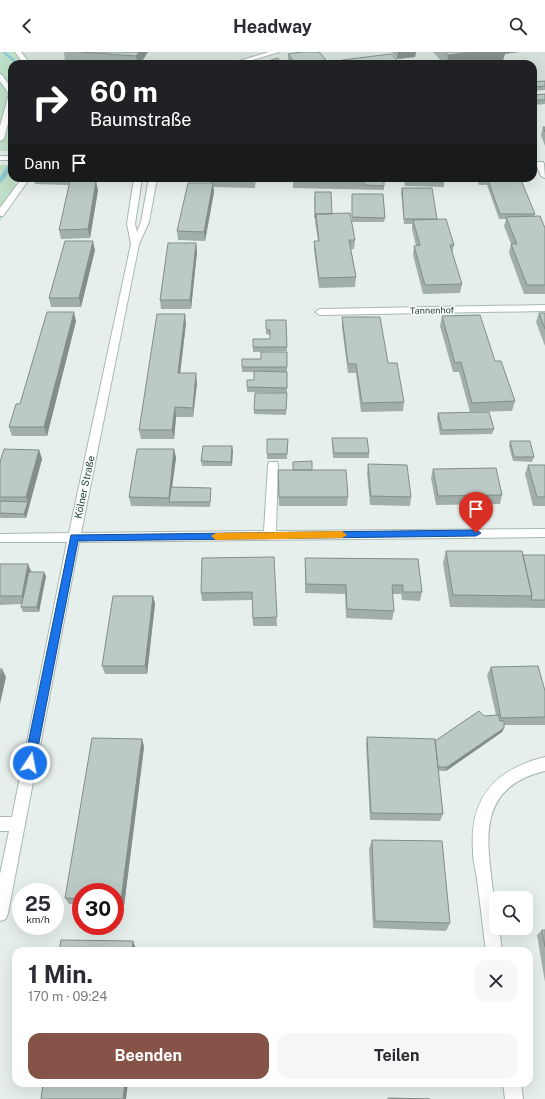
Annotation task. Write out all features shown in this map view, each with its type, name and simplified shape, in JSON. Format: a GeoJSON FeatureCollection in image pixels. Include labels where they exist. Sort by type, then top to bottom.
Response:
{"type":"FeatureCollection","features":[{"type":"Feature","properties":{"kind":"street"},"geometry":{"type":"LineString","coordinates":[[247,60],[276,52]]}},
{"type":"Feature","properties":{"kind":"street"},"geometry":{"type":"LineString","coordinates":[[0,76],[8,88]]}},
{"type":"Feature","properties":{"kind":"street"},"geometry":{"type":"LineString","coordinates":[[0,139],[8,109]]}},
{"type":"Feature","properties":{"kind":"street"},"geometry":{"type":"LineString","coordinates":[[539,164],[545,176]]}},
{"type":"Feature","properties":{"kind":"street"},"geometry":{"type":"LineString","coordinates":[[0,214],[23,182]]}},
{"type":"Feature","properties":{"kind":"street","name":"Kölner Straße"},"geometry":{"type":"LineString","coordinates":[[135,244],[131,224],[137,182]]}},
{"type":"Feature","properties":{"kind":"street","name":"Kölner Straße"},"geometry":{"type":"LineString","coordinates":[[0,913],[74,538],[135,244],[145,222],[152,182]]}},
{"type":"Feature","properties":{"kind":"street","name":"Tannenhof"},"geometry":{"type":"LineString","coordinates":[[320,312],[545,308]]}},
{"type":"Feature","properties":{"kind":"street"},"geometry":{"type":"LineString","coordinates":[[270,536],[273,465]]}},
{"type":"Feature","properties":{"kind":"street"},"geometry":{"type":"LineString","coordinates":[[0,538],[545,533]]}},
{"type":"Feature","properties":{"kind":"street"},"geometry":{"type":"LineString","coordinates":[[493,947],[480,845],[482,823],[488,801],[502,782],[531,767],[545,764]]}},
{"type":"Feature","properties":{"kind":"street"},"geometry":{"type":"LineString","coordinates":[[0,824],[18,824]]}},
{"type":"Feature","properties":{"kind":"street"},"geometry":{"type":"LineString","coordinates":[[512,1087],[514,1099]]}},
{"type":"Feature","properties":{"kind":"shaded area"},"geometry":{"type":"Polygon","coordinates":[[[23,52],[545,52],[545,85],[537,86],[537,60],[30,60],[23,52]]]}},
{"type":"Feature","properties":{"kind":"green space"},"geometry":{"type":"Polygon","coordinates":[[[0,52],[23,52],[30,60],[8,60],[8,151],[0,151],[0,52]]]}},
{"type":"Feature","properties":{"kind":"green space"},"geometry":{"type":"Polygon","coordinates":[[[0,165],[8,165],[8,182],[16,182],[14,184],[25,186],[0,221],[0,165]]]}},
{"type":"Feature","properties":{"kind":"building"},"geometry":{"type":"Polygon","coordinates":[[[81,52],[139,52],[136,56],[81,52]]]}},
{"type":"Feature","properties":{"kind":"building"},"geometry":{"type":"Polygon","coordinates":[[[319,52],[326,60],[293,60],[288,54],[319,52]]]}},
{"type":"Feature","properties":{"kind":"building"},"geometry":{"type":"Polygon","coordinates":[[[445,52],[474,52],[448,55],[445,52]]]}},
{"type":"Feature","properties":{"kind":"building"},"geometry":{"type":"Polygon","coordinates":[[[391,54],[397,60],[342,60],[391,54]]]}},
{"type":"Feature","properties":{"kind":"building"},"geometry":{"type":"Polygon","coordinates":[[[545,81],[545,86],[537,87],[537,82],[545,81]]]}},
{"type":"Feature","properties":{"kind":"building"},"geometry":{"type":"Polygon","coordinates":[[[545,94],[545,100],[537,100],[537,95],[545,94]]]}},
{"type":"Feature","properties":{"kind":"building"},"geometry":{"type":"Polygon","coordinates":[[[70,182],[96,182],[88,229],[59,230],[70,182]]]}},
{"type":"Feature","properties":{"kind":"building"},"geometry":{"type":"Polygon","coordinates":[[[364,182],[384,182],[384,186],[364,185],[364,182]]]}},
{"type":"Feature","properties":{"kind":"building"},"geometry":{"type":"Polygon","coordinates":[[[489,182],[522,182],[535,214],[500,214],[489,182]]]}},
{"type":"Feature","properties":{"kind":"building"},"geometry":{"type":"Polygon","coordinates":[[[188,183],[213,183],[204,232],[177,231],[188,183]]]}},
{"type":"Feature","properties":{"kind":"building"},"geometry":{"type":"Polygon","coordinates":[[[402,188],[432,188],[437,219],[404,219],[402,188]]]}},
{"type":"Feature","properties":{"kind":"building"},"geometry":{"type":"Polygon","coordinates":[[[315,192],[331,192],[332,214],[316,214],[315,218],[315,192]]]}},
{"type":"Feature","properties":{"kind":"building"},"geometry":{"type":"Polygon","coordinates":[[[352,194],[383,194],[385,218],[352,217],[352,194]]]}},
{"type":"Feature","properties":{"kind":"building"},"geometry":{"type":"Polygon","coordinates":[[[350,213],[355,240],[349,240],[356,277],[319,278],[314,241],[319,241],[316,214],[350,213]]]}},
{"type":"Feature","properties":{"kind":"building"},"geometry":{"type":"Polygon","coordinates":[[[540,216],[545,228],[545,285],[527,285],[511,244],[517,244],[506,217],[540,216]]]}},
{"type":"Feature","properties":{"kind":"building"},"geometry":{"type":"Polygon","coordinates":[[[446,219],[454,245],[450,245],[462,284],[425,285],[414,246],[420,245],[413,220],[446,219]]]}},
{"type":"Feature","properties":{"kind":"building"},"geometry":{"type":"Polygon","coordinates":[[[65,241],[93,241],[79,298],[49,298],[65,241]]]}},
{"type":"Feature","properties":{"kind":"building"},"geometry":{"type":"Polygon","coordinates":[[[168,243],[196,243],[190,300],[160,300],[168,243]]]}},
{"type":"Feature","properties":{"kind":"building"},"geometry":{"type":"Polygon","coordinates":[[[47,312],[74,312],[44,427],[9,427],[16,404],[20,404],[47,312]]]}},
{"type":"Feature","properties":{"kind":"building"},"geometry":{"type":"Polygon","coordinates":[[[539,313],[545,313],[545,329],[539,313]]]}},
{"type":"Feature","properties":{"kind":"building"},"geometry":{"type":"Polygon","coordinates":[[[157,314],[185,314],[178,373],[196,373],[193,408],[175,407],[172,430],[139,430],[157,314]]]}},
{"type":"Feature","properties":{"kind":"building"},"geometry":{"type":"Polygon","coordinates":[[[480,315],[495,361],[501,361],[515,401],[472,403],[461,362],[455,363],[442,316],[480,315]]]}},
{"type":"Feature","properties":{"kind":"building"},"geometry":{"type":"Polygon","coordinates":[[[342,317],[380,317],[388,363],[397,363],[404,402],[362,403],[356,364],[348,364],[342,317]]]}},
{"type":"Feature","properties":{"kind":"building"},"geometry":{"type":"Polygon","coordinates":[[[266,320],[286,320],[287,347],[253,347],[253,339],[270,339],[270,330],[266,329],[266,320]]]}},
{"type":"Feature","properties":{"kind":"building"},"geometry":{"type":"Polygon","coordinates":[[[261,352],[287,352],[287,367],[242,367],[242,359],[261,359],[261,352]]]}},
{"type":"Feature","properties":{"kind":"building"},"geometry":{"type":"Polygon","coordinates":[[[254,371],[287,372],[287,388],[247,387],[247,380],[254,380],[254,371]]]}},
{"type":"Feature","properties":{"kind":"building"},"geometry":{"type":"Polygon","coordinates":[[[255,393],[287,393],[286,410],[254,410],[255,393]]]}},
{"type":"Feature","properties":{"kind":"building"},"geometry":{"type":"Polygon","coordinates":[[[489,412],[494,429],[442,430],[438,413],[489,412]]]}},
{"type":"Feature","properties":{"kind":"building"},"geometry":{"type":"Polygon","coordinates":[[[332,438],[367,438],[369,453],[334,453],[332,438]]]}},
{"type":"Feature","properties":{"kind":"building"},"geometry":{"type":"Polygon","coordinates":[[[267,439],[288,439],[287,454],[267,454],[267,439]]]}},
{"type":"Feature","properties":{"kind":"building"},"geometry":{"type":"Polygon","coordinates":[[[510,441],[530,441],[534,457],[514,457],[510,441]]]}},
{"type":"Feature","properties":{"kind":"building"},"geometry":{"type":"Polygon","coordinates":[[[203,446],[232,446],[231,462],[201,461],[203,446]]]}},
{"type":"Feature","properties":{"kind":"building"},"geometry":{"type":"Polygon","coordinates":[[[4,449],[39,450],[26,497],[0,497],[0,462],[4,449]]]}},
{"type":"Feature","properties":{"kind":"building"},"geometry":{"type":"Polygon","coordinates":[[[137,449],[174,449],[169,498],[129,497],[137,449]]]}},
{"type":"Feature","properties":{"kind":"building"},"geometry":{"type":"Polygon","coordinates":[[[312,461],[312,470],[293,470],[293,462],[312,461]]]}},
{"type":"Feature","properties":{"kind":"building"},"geometry":{"type":"Polygon","coordinates":[[[368,464],[407,465],[411,497],[371,496],[368,464]]]}},
{"type":"Feature","properties":{"kind":"building"},"geometry":{"type":"Polygon","coordinates":[[[528,465],[545,465],[545,497],[537,497],[528,465]]]}},
{"type":"Feature","properties":{"kind":"building"},"geometry":{"type":"Polygon","coordinates":[[[496,468],[502,495],[438,496],[433,469],[496,468]]]}},
{"type":"Feature","properties":{"kind":"building"},"geometry":{"type":"Polygon","coordinates":[[[278,470],[346,470],[348,497],[279,497],[278,470]]]}},
{"type":"Feature","properties":{"kind":"building"},"geometry":{"type":"Polygon","coordinates":[[[171,487],[211,488],[210,502],[169,502],[171,487]]]}},
{"type":"Feature","properties":{"kind":"building"},"geometry":{"type":"Polygon","coordinates":[[[0,501],[28,502],[24,514],[0,513],[0,501]]]}},
{"type":"Feature","properties":{"kind":"building"},"geometry":{"type":"Polygon","coordinates":[[[446,551],[522,551],[532,596],[453,595],[446,551]]]}},
{"type":"Feature","properties":{"kind":"building"},"geometry":{"type":"Polygon","coordinates":[[[523,555],[545,555],[545,600],[531,600],[532,596],[523,555]]]}},
{"type":"Feature","properties":{"kind":"building"},"geometry":{"type":"Polygon","coordinates":[[[274,557],[277,617],[253,618],[252,592],[201,593],[202,558],[274,557]]]}},
{"type":"Feature","properties":{"kind":"building"},"geometry":{"type":"Polygon","coordinates":[[[305,558],[418,559],[422,592],[403,592],[403,585],[392,585],[394,611],[347,609],[346,585],[306,584],[305,558]]]}},
{"type":"Feature","properties":{"kind":"building"},"geometry":{"type":"Polygon","coordinates":[[[0,564],[28,564],[22,596],[0,596],[0,564]]]}},
{"type":"Feature","properties":{"kind":"building"},"geometry":{"type":"Polygon","coordinates":[[[29,572],[44,572],[37,607],[21,607],[29,572]]]}},
{"type":"Feature","properties":{"kind":"building"},"geometry":{"type":"Polygon","coordinates":[[[113,596],[153,596],[145,666],[102,666],[113,596]]]}},
{"type":"Feature","properties":{"kind":"building"},"geometry":{"type":"Polygon","coordinates":[[[538,666],[545,691],[545,717],[501,718],[491,667],[538,666]]]}},
{"type":"Feature","properties":{"kind":"building"},"geometry":{"type":"Polygon","coordinates":[[[479,711],[484,716],[498,715],[500,721],[504,721],[504,728],[447,767],[438,767],[435,741],[479,711]]]}},
{"type":"Feature","properties":{"kind":"building"},"geometry":{"type":"Polygon","coordinates":[[[367,737],[435,739],[443,814],[371,813],[367,737]]]}},
{"type":"Feature","properties":{"kind":"building"},"geometry":{"type":"Polygon","coordinates":[[[92,738],[142,739],[123,883],[72,883],[72,898],[65,898],[92,738]]]}},
{"type":"Feature","properties":{"kind":"building"},"geometry":{"type":"Polygon","coordinates":[[[372,840],[442,841],[450,923],[375,921],[372,840]]]}},
{"type":"Feature","properties":{"kind":"building"},"geometry":{"type":"Polygon","coordinates":[[[542,930],[545,930],[545,947],[542,930]]]}},
{"type":"Feature","properties":{"kind":"building"},"geometry":{"type":"Polygon","coordinates":[[[61,940],[133,941],[132,947],[60,947],[61,940]]]}},
{"type":"Feature","properties":{"kind":"building"},"geometry":{"type":"Polygon","coordinates":[[[42,1087],[124,1087],[123,1099],[41,1099],[42,1087]]]}},
{"type":"Feature","properties":{"kind":"building"},"geometry":{"type":"Polygon","coordinates":[[[388,1098],[430,1099],[388,1099],[388,1098]]]}},
{"type":"Feature","properties":{"kind":"waterway"},"geometry":{"type":"LineString","coordinates":[[4,52],[13,60]]}},
{"type":"Feature","properties":{"kind":"waterway"},"geometry":{"type":"LineString","coordinates":[[0,181],[8,169]]}},
{"type":"Feature","properties":{"kind":"slow traffic"},"geometry":{"type":"LineString","coordinates":[[216,536],[342,535]]}},
{"type":"Feature","properties":{"kind":"route"},"geometry":{"type":"LineString","coordinates":[[30,763],[74,538],[476,533]]}}]}
